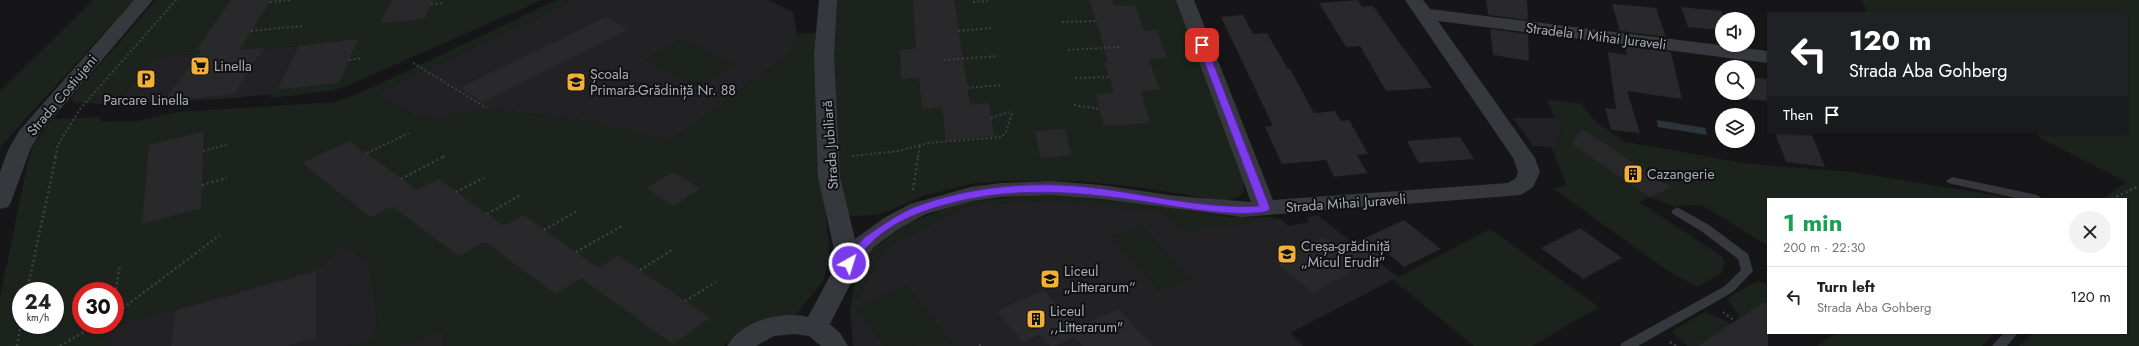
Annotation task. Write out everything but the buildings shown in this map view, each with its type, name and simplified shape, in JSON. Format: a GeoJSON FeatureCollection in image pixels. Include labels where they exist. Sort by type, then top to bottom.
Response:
{"type":"FeatureCollection","features":[{"type":"Feature","properties":{"kind":"street","name":"Strada Costiujeni"},"geometry":{"type":"LineString","coordinates":[[0,202],[18,150],[46,111],[144,0]]}},
{"type":"Feature","properties":{"kind":"street","name":"Strada Jubiliară"},"geometry":{"type":"LineString","coordinates":[[828,0],[824,55],[829,177],[849,263]]}},
{"type":"Feature","properties":{"kind":"street"},"geometry":{"type":"LineString","coordinates":[[1184,0],[1265,208]]}},
{"type":"Feature","properties":{"kind":"street","name":"Strada Mihai Juraveli"},"geometry":{"type":"LineString","coordinates":[[849,263],[866,241],[918,210],[971,194],[1000,190],[1050,188],[1101,192],[1176,204],[1228,209],[1265,208],[1493,193],[1513,190],[1525,182],[1529,172],[1524,158],[1419,7]]}},
{"type":"Feature","properties":{"kind":"street","name":"Stradela 1 Mihai Juraveli"},"geometry":{"type":"LineString","coordinates":[[1419,7],[1767,57]]}},
{"type":"Feature","properties":{"kind":"street"},"geometry":{"type":"LineString","coordinates":[[815,328],[849,263]]}},
{"type":"Feature","properties":{"kind":"street"},"geometry":{"type":"LineString","coordinates":[[740,346],[756,334],[771,327],[786,324],[815,328],[827,336],[835,346]]}},
{"type":"Feature","properties":{"kind":"lane"},"geometry":{"type":"LineString","coordinates":[[0,168],[18,150]]}},
{"type":"Feature","properties":{"kind":"lane"},"geometry":{"type":"LineString","coordinates":[[1952,181],[2032,198]]}},
{"type":"Feature","properties":{"kind":"lane"},"geometry":{"type":"LineString","coordinates":[[1627,346],[1729,289],[1747,271],[1744,257],[1705,228],[1677,211]]}},
{"type":"Feature","properties":{"kind":"lane"},"geometry":{"type":"LineString","coordinates":[[1999,346],[2011,334]]}},
{"type":"Feature","properties":{"kind":"path"},"geometry":{"type":"LineString","coordinates":[[29,282],[58,146],[80,109],[176,0]]}},
{"type":"Feature","properties":{"kind":"path"},"geometry":{"type":"LineString","coordinates":[[270,2],[291,0]]}},
{"type":"Feature","properties":{"kind":"path"},"geometry":{"type":"LineString","coordinates":[[973,2],[988,1]]}},
{"type":"Feature","properties":{"kind":"path"},"geometry":{"type":"LineString","coordinates":[[431,4],[444,3]]}},
{"type":"Feature","properties":{"kind":"path"},"geometry":{"type":"LineString","coordinates":[[1062,22],[1096,21]]}},
{"type":"Feature","properties":{"kind":"path"},"geometry":{"type":"LineString","coordinates":[[251,32],[302,26]]}},
{"type":"Feature","properties":{"kind":"path"},"geometry":{"type":"LineString","coordinates":[[958,31],[992,28]]}},
{"type":"Feature","properties":{"kind":"path"},"geometry":{"type":"LineString","coordinates":[[1068,50],[1120,47]]}},
{"type":"Feature","properties":{"kind":"path"},"geometry":{"type":"LineString","coordinates":[[944,60],[998,56]]}},
{"type":"Feature","properties":{"kind":"path"},"geometry":{"type":"LineString","coordinates":[[349,60],[361,58]]}},
{"type":"Feature","properties":{"kind":"path"},"geometry":{"type":"LineString","coordinates":[[413,63],[487,108]]}},
{"type":"Feature","properties":{"kind":"path"},"geometry":{"type":"LineString","coordinates":[[1074,78],[1109,76]]}},
{"type":"Feature","properties":{"kind":"path"},"geometry":{"type":"LineString","coordinates":[[967,88],[1002,85]]}},
{"type":"Feature","properties":{"kind":"path"},"geometry":{"type":"LineString","coordinates":[[1074,105],[1100,110]]}},
{"type":"Feature","properties":{"kind":"path"},"geometry":{"type":"LineString","coordinates":[[829,162],[846,157],[898,151],[920,146],[1002,137],[1006,132],[1010,112],[991,118]]}},
{"type":"Feature","properties":{"kind":"path"},"geometry":{"type":"LineString","coordinates":[[367,154],[409,133]]}},
{"type":"Feature","properties":{"kind":"path"},"geometry":{"type":"LineString","coordinates":[[203,151],[229,144]]}},
{"type":"Feature","properties":{"kind":"path"},"geometry":{"type":"LineString","coordinates":[[906,216],[916,182],[920,146]]}},
{"type":"Feature","properties":{"kind":"path"},"geometry":{"type":"LineString","coordinates":[[401,179],[446,156]]}},
{"type":"Feature","properties":{"kind":"path"},"geometry":{"type":"LineString","coordinates":[[202,185],[227,178]]}},
{"type":"Feature","properties":{"kind":"path"},"geometry":{"type":"LineString","coordinates":[[456,192],[484,178]]}},
{"type":"Feature","properties":{"kind":"path"},"geometry":{"type":"LineString","coordinates":[[2114,198],[2139,186]]}},
{"type":"Feature","properties":{"kind":"path"},"geometry":{"type":"LineString","coordinates":[[487,214],[522,194]]}},
{"type":"Feature","properties":{"kind":"path"},"geometry":{"type":"LineString","coordinates":[[544,230],[577,211]]}},
{"type":"Feature","properties":{"kind":"path"},"geometry":{"type":"LineString","coordinates":[[576,252],[622,226]]}},
{"type":"Feature","properties":{"kind":"path"},"geometry":{"type":"LineString","coordinates":[[124,307],[220,235]]}},
{"type":"Feature","properties":{"kind":"path"},"geometry":{"type":"LineString","coordinates":[[640,270],[672,250]]}},
{"type":"Feature","properties":{"kind":"path"},"geometry":{"type":"LineString","coordinates":[[117,282],[120,264]]}},
{"type":"Feature","properties":{"kind":"path"},"geometry":{"type":"LineString","coordinates":[[686,301],[716,282]]}},
{"type":"Feature","properties":{"kind":"path"},"geometry":{"type":"LineString","coordinates":[[17,346],[19,334]]}},
{"type":"Feature","properties":{"kind":"path"},"geometry":{"type":"LineString","coordinates":[[60,346],[81,334]]}},
{"type":"Feature","properties":{"kind":"shaded area"},"geometry":{"type":"Polygon","coordinates":[[[93,0],[134,0],[0,147],[0,91],[93,0]]]}},
{"type":"Feature","properties":{"kind":"shaded area"},"geometry":{"type":"Polygon","coordinates":[[[156,0],[542,0],[344,87],[334,90],[273,98],[270,97],[270,95],[275,94],[277,90],[339,83],[299,46],[154,57],[115,104],[75,103],[71,98],[156,0]]]}},
{"type":"Feature","properties":{"kind":"shaded area"},"geometry":{"type":"Polygon","coordinates":[[[557,0],[573,0],[376,94],[421,119],[492,109],[588,121],[670,141],[790,54],[797,34],[816,33],[822,177],[830,257],[823,281],[793,318],[749,328],[723,346],[443,346],[443,330],[397,346],[347,346],[374,338],[377,320],[370,261],[340,245],[321,267],[124,324],[124,282],[72,282],[72,334],[111,334],[109,346],[0,346],[0,297],[29,157],[35,142],[53,119],[98,117],[102,122],[138,121],[176,112],[336,102],[367,90],[557,0]]]}},
{"type":"Feature","properties":{"kind":"shaded area","name":"Școala Primară-Grădiniță Nr. 88"},"geometry":{"type":"Polygon","coordinates":[[[573,0],[769,0],[793,12],[797,34],[790,54],[670,141],[588,121],[492,109],[421,119],[376,94],[573,0]]]}},
{"type":"Feature","properties":{"kind":"shaded area"},"geometry":{"type":"Polygon","coordinates":[[[835,0],[1179,0],[1243,180],[1244,191],[1237,198],[1225,201],[1144,188],[1080,181],[1002,181],[974,183],[926,195],[878,215],[844,216],[837,135],[834,54],[835,0]]]}},
{"type":"Feature","properties":{"kind":"shaded area"},"geometry":{"type":"Polygon","coordinates":[[[1862,0],[2139,0],[2139,346],[2019,346],[2032,334],[2127,334],[2127,198],[2103,198],[2127,182],[2042,139],[2035,134],[2127,134],[2127,12],[1867,12],[1862,0]]]}},
{"type":"Feature","properties":{"kind":"shaded area"},"geometry":{"type":"Polygon","coordinates":[[[682,38],[736,64],[697,87],[643,60],[682,38]]]}},
{"type":"Feature","properties":{"kind":"shaded area"},"geometry":{"type":"Polygon","coordinates":[[[299,46],[275,94],[223,99],[115,104],[154,57],[299,46]]]}},
{"type":"Feature","properties":{"kind":"shaded area"},"geometry":{"type":"Polygon","coordinates":[[[1547,100],[1580,103],[1596,122],[1625,142],[1750,164],[1853,172],[2011,198],[1767,198],[1767,245],[1702,205],[1673,206],[1650,197],[1639,202],[1721,256],[1725,263],[1721,273],[1697,287],[1665,269],[1553,188],[1567,185],[1551,147],[1556,147],[1564,122],[1556,121],[1547,100]]]}},
{"type":"Feature","properties":{"kind":"shaded area"},"geometry":{"type":"Polygon","coordinates":[[[1513,118],[1556,118],[1564,121],[1556,147],[1533,146],[1513,118]]]}},
{"type":"Feature","properties":{"kind":"shaded area"},"geometry":{"type":"Polygon","coordinates":[[[1657,120],[1705,128],[1707,135],[1658,127],[1657,120]]]}},
{"type":"Feature","properties":{"kind":"shaded area"},"geometry":{"type":"Polygon","coordinates":[[[1048,194],[1165,207],[1230,217],[1272,217],[1280,219],[1182,231],[1162,212],[1045,201],[965,206],[885,248],[850,310],[856,275],[865,254],[907,224],[962,202],[1048,194]]]}},
{"type":"Feature","properties":{"kind":"shaded area","name":"Liceul „Litterarum“"},"geometry":{"type":"Polygon","coordinates":[[[1045,201],[1163,212],[1182,231],[1280,219],[1289,226],[1308,222],[1307,217],[1317,215],[1398,277],[1290,333],[1303,346],[853,346],[850,310],[885,248],[965,206],[1045,201]]]}},
{"type":"Feature","properties":{"kind":"shaded area"},"geometry":{"type":"Polygon","coordinates":[[[1140,224],[1192,279],[1160,292],[1110,236],[1140,224]]]}},
{"type":"Feature","properties":{"kind":"shaded area"},"geometry":{"type":"Polygon","coordinates":[[[1490,229],[1599,307],[1532,346],[1474,346],[1393,280],[1490,229]]]}},
{"type":"Feature","properties":{"kind":"shaded area"},"geometry":{"type":"Polygon","coordinates":[[[340,245],[370,261],[377,320],[374,338],[347,346],[109,346],[111,334],[124,334],[124,324],[321,267],[340,245]]]}},
{"type":"Feature","properties":{"kind":"shaded area"},"geometry":{"type":"Polygon","coordinates":[[[1757,281],[1767,285],[1767,301],[1740,318],[1727,298],[1757,281]]]}},
{"type":"Feature","properties":{"kind":"shaded area"},"geometry":{"type":"Polygon","coordinates":[[[907,285],[954,345],[884,346],[856,308],[907,285]]]}},
{"type":"Feature","properties":{"kind":"shaded area"},"geometry":{"type":"Polygon","coordinates":[[[1705,312],[1732,324],[1698,346],[1687,346],[1672,331],[1705,312]]]}},
{"type":"Feature","properties":{"kind":"shaded area"},"geometry":{"type":"Polygon","coordinates":[[[443,330],[443,346],[397,346],[443,330]]]}},
{"type":"Feature","properties":{"kind":"shaded area"},"geometry":{"type":"Polygon","coordinates":[[[1835,334],[1993,334],[1982,346],[1817,346],[1835,334]]]}},
{"type":"Feature","properties":{"kind":"place","name":"Linella"},"geometry":{"type":"Point","coordinates":[200,66]}},
{"type":"Feature","properties":{"kind":"place","name":"Parcare Linella"},"geometry":{"type":"Point","coordinates":[146,79]}},
{"type":"Feature","properties":{"kind":"place","name":"Școala Primară-Grădiniță Nr. 88"},"geometry":{"type":"Point","coordinates":[576,82]}},
{"type":"Feature","properties":{"kind":"place","name":"Cazangerie"},"geometry":{"type":"Point","coordinates":[1633,174]}},
{"type":"Feature","properties":{"kind":"place","name":"Creșa-grădiniță „Micul Erudit”"},"geometry":{"type":"Point","coordinates":[1287,254]}},
{"type":"Feature","properties":{"kind":"place","name":"Liceul „Litterarum“"},"geometry":{"type":"Point","coordinates":[1050,279]}},
{"type":"Feature","properties":{"kind":"place","name":"Liceul ,,Litterarum\""},"geometry":{"type":"Point","coordinates":[1036,319]}},
{"type":"Feature","properties":{"kind":"route"},"geometry":{"type":"LineString","coordinates":[[849,263],[866,241],[892,223],[918,210],[971,194],[1000,190],[1050,188],[1101,192],[1176,204],[1242,210],[1265,208],[1202,45]]}}]}
